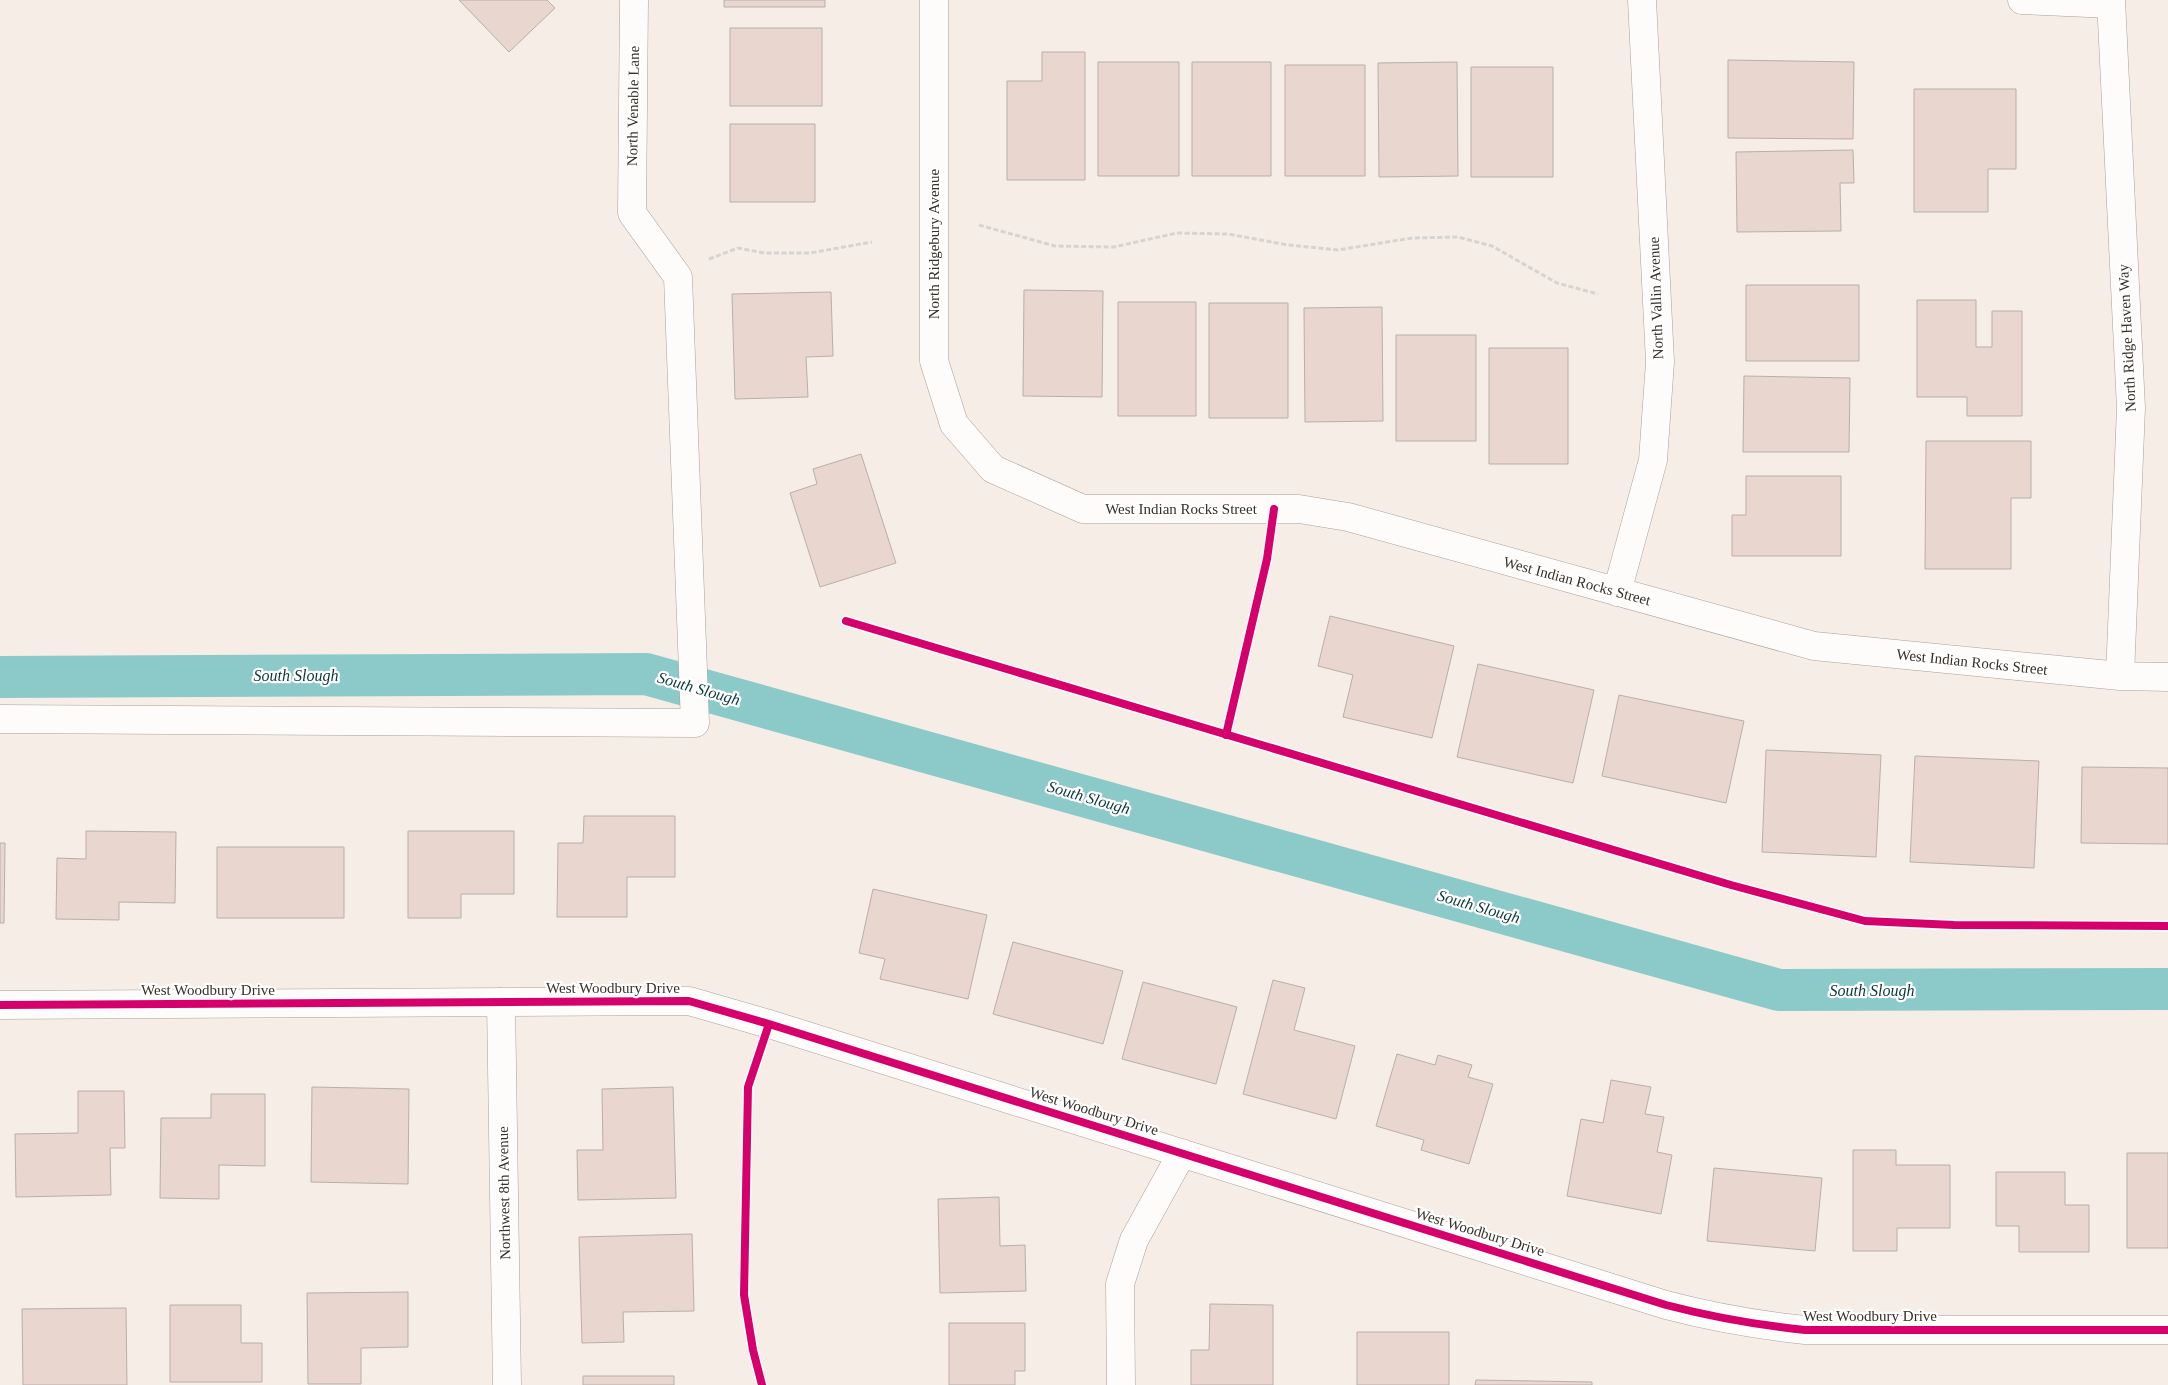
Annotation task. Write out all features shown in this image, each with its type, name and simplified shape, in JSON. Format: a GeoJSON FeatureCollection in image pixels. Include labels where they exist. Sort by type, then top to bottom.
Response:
{"type":"FeatureCollection","features":[{"type":"Feature","properties":{"kind":"street","name":"North Venable Lane"},"geometry":{"type":"LineString","coordinates":[[0,719],[695,723],[678,277],[632,213],[634,0]]}},
{"type":"Feature","properties":{"kind":"street","name":"North Ridgebury Avenue"},"geometry":{"type":"LineString","coordinates":[[934,0],[934,361],[954,424],[994,469]]}},
{"type":"Feature","properties":{"kind":"street","name":"North Vallin Avenue"},"geometry":{"type":"LineString","coordinates":[[1617,592],[1653,460],[1660,362],[1642,0]]}},
{"type":"Feature","properties":{"kind":"street"},"geometry":{"type":"LineString","coordinates":[[2022,0],[2111,2]]}},
{"type":"Feature","properties":{"kind":"street","name":"North Ridge Haven Way"},"geometry":{"type":"LineString","coordinates":[[2111,2],[2131,408],[2120,676]]}},
{"type":"Feature","properties":{"kind":"street","name":"West Indian Rocks Street"},"geometry":{"type":"LineString","coordinates":[[994,469],[1083,508],[1299,508],[1348,517],[1814,646],[2120,676],[2168,677]]}},
{"type":"Feature","properties":{"kind":"street","name":"West Woodbury Drive"},"geometry":{"type":"LineString","coordinates":[[0,1005],[689,1001],[779,1027],[1666,1305],[1712,1317],[1758,1325],[1805,1330],[2168,1330]]}},
{"type":"Feature","properties":{"kind":"street","name":"Northwest 8th Avenue"},"geometry":{"type":"LineString","coordinates":[[501,1002],[507,1385]]}},
{"type":"Feature","properties":{"kind":"street"},"geometry":{"type":"LineString","coordinates":[[1121,1385],[1120,1284],[1134,1240],[1182,1153]]}},
{"type":"Feature","properties":{"kind":"path"},"geometry":{"type":"LineString","coordinates":[[979,225],[1055,246],[1114,247],[1177,233],[1228,234],[1288,245],[1338,250],[1412,238],[1458,237],[1492,246],[1557,284],[1598,294]]}},
{"type":"Feature","properties":{"kind":"path"},"geometry":{"type":"LineString","coordinates":[[704,261],[738,248],[764,253],[810,253],[872,242]]}},
{"type":"Feature","properties":{"kind":"building"},"geometry":{"type":"Polygon","coordinates":[[[459,0],[547,0],[555,8],[509,52],[459,0]]]}},
{"type":"Feature","properties":{"kind":"building"},"geometry":{"type":"Polygon","coordinates":[[[724,0],[825,0],[825,7],[724,7],[724,0]]]}},
{"type":"Feature","properties":{"kind":"building"},"geometry":{"type":"Polygon","coordinates":[[[730,28],[822,28],[822,106],[730,106],[730,28]]]}},
{"type":"Feature","properties":{"kind":"building"},"geometry":{"type":"Polygon","coordinates":[[[1042,52],[1085,52],[1085,180],[1007,180],[1007,81],[1042,81],[1042,52]]]}},
{"type":"Feature","properties":{"kind":"building"},"geometry":{"type":"Polygon","coordinates":[[[1728,60],[1854,62],[1853,139],[1728,138],[1728,60]]]}},
{"type":"Feature","properties":{"kind":"building"},"geometry":{"type":"Polygon","coordinates":[[[1098,62],[1179,62],[1179,176],[1098,176],[1098,62]]]}},
{"type":"Feature","properties":{"kind":"building"},"geometry":{"type":"Polygon","coordinates":[[[1192,62],[1271,62],[1271,176],[1192,176],[1192,62]]]}},
{"type":"Feature","properties":{"kind":"building"},"geometry":{"type":"Polygon","coordinates":[[[1457,62],[1458,176],[1379,177],[1378,63],[1457,62]]]}},
{"type":"Feature","properties":{"kind":"building"},"geometry":{"type":"Polygon","coordinates":[[[1285,65],[1365,65],[1365,176],[1285,176],[1285,65]]]}},
{"type":"Feature","properties":{"kind":"building"},"geometry":{"type":"Polygon","coordinates":[[[1471,67],[1553,67],[1553,177],[1471,177],[1471,67]]]}},
{"type":"Feature","properties":{"kind":"building"},"geometry":{"type":"Polygon","coordinates":[[[1914,89],[2016,89],[2016,169],[1988,169],[1988,212],[1914,212],[1914,89]]]}},
{"type":"Feature","properties":{"kind":"building"},"geometry":{"type":"Polygon","coordinates":[[[730,124],[815,124],[815,202],[730,202],[730,124]]]}},
{"type":"Feature","properties":{"kind":"building"},"geometry":{"type":"Polygon","coordinates":[[[1853,150],[1854,183],[1840,183],[1841,231],[1737,232],[1736,152],[1853,150]]]}},
{"type":"Feature","properties":{"kind":"building"},"geometry":{"type":"Polygon","coordinates":[[[1746,285],[1859,285],[1859,361],[1746,361],[1746,285]]]}},
{"type":"Feature","properties":{"kind":"building"},"geometry":{"type":"Polygon","coordinates":[[[1024,290],[1103,291],[1102,397],[1023,396],[1024,290]]]}},
{"type":"Feature","properties":{"kind":"building"},"geometry":{"type":"Polygon","coordinates":[[[831,292],[833,356],[806,357],[808,397],[735,399],[732,294],[831,292]]]}},
{"type":"Feature","properties":{"kind":"building"},"geometry":{"type":"Polygon","coordinates":[[[1917,300],[1976,300],[1976,347],[1992,347],[1992,311],[2022,311],[2022,416],[1967,416],[1967,397],[1917,397],[1917,300]]]}},
{"type":"Feature","properties":{"kind":"building"},"geometry":{"type":"Polygon","coordinates":[[[1118,302],[1196,302],[1196,416],[1118,416],[1118,302]]]}},
{"type":"Feature","properties":{"kind":"building"},"geometry":{"type":"Polygon","coordinates":[[[1209,303],[1288,303],[1288,418],[1209,418],[1209,303]]]}},
{"type":"Feature","properties":{"kind":"building"},"geometry":{"type":"Polygon","coordinates":[[[1382,307],[1383,421],[1305,422],[1304,308],[1382,307]]]}},
{"type":"Feature","properties":{"kind":"building"},"geometry":{"type":"Polygon","coordinates":[[[1396,335],[1476,335],[1476,441],[1396,441],[1396,335]]]}},
{"type":"Feature","properties":{"kind":"building"},"geometry":{"type":"Polygon","coordinates":[[[1489,348],[1568,348],[1568,464],[1489,464],[1489,348]]]}},
{"type":"Feature","properties":{"kind":"building"},"geometry":{"type":"Polygon","coordinates":[[[1744,376],[1850,378],[1849,452],[1743,452],[1744,376]]]}},
{"type":"Feature","properties":{"kind":"building"},"geometry":{"type":"Polygon","coordinates":[[[1926,441],[2031,441],[2031,498],[2011,498],[2011,569],[1925,569],[1926,441]]]}},
{"type":"Feature","properties":{"kind":"building"},"geometry":{"type":"Polygon","coordinates":[[[861,454],[896,563],[820,587],[790,493],[817,484],[813,469],[861,454]]]}},
{"type":"Feature","properties":{"kind":"building"},"geometry":{"type":"Polygon","coordinates":[[[1746,476],[1841,476],[1841,556],[1732,556],[1732,515],[1746,515],[1746,476]]]}},
{"type":"Feature","properties":{"kind":"building"},"geometry":{"type":"Polygon","coordinates":[[[1330,616],[1454,646],[1432,738],[1343,717],[1353,675],[1318,666],[1330,616]]]}},
{"type":"Feature","properties":{"kind":"building"},"geometry":{"type":"Polygon","coordinates":[[[1478,664],[1594,690],[1573,783],[1457,757],[1478,664]]]}},
{"type":"Feature","properties":{"kind":"building"},"geometry":{"type":"Polygon","coordinates":[[[1619,695],[1744,721],[1726,803],[1602,776],[1619,695]]]}},
{"type":"Feature","properties":{"kind":"building"},"geometry":{"type":"Polygon","coordinates":[[[1766,750],[1881,755],[1876,857],[1762,852],[1766,750]]]}},
{"type":"Feature","properties":{"kind":"building"},"geometry":{"type":"Polygon","coordinates":[[[1915,756],[2039,761],[2034,868],[1910,862],[1915,756]]]}},
{"type":"Feature","properties":{"kind":"building"},"geometry":{"type":"Polygon","coordinates":[[[2082,767],[2168,768],[2168,844],[2081,843],[2082,767]]]}},
{"type":"Feature","properties":{"kind":"building"},"geometry":{"type":"Polygon","coordinates":[[[584,816],[675,816],[675,877],[627,877],[627,917],[557,917],[558,843],[583,843],[584,816]]]}},
{"type":"Feature","properties":{"kind":"building"},"geometry":{"type":"Polygon","coordinates":[[[86,831],[176,832],[175,903],[119,902],[119,920],[56,919],[57,858],[86,859],[86,831]]]}},
{"type":"Feature","properties":{"kind":"building"},"geometry":{"type":"Polygon","coordinates":[[[408,831],[514,831],[514,894],[461,894],[461,918],[408,918],[408,831]]]}},
{"type":"Feature","properties":{"kind":"building"},"geometry":{"type":"Polygon","coordinates":[[[0,843],[5,843],[4,923],[0,923],[0,843]]]}},
{"type":"Feature","properties":{"kind":"building"},"geometry":{"type":"Polygon","coordinates":[[[217,847],[344,847],[344,918],[217,918],[217,847]]]}},
{"type":"Feature","properties":{"kind":"building"},"geometry":{"type":"Polygon","coordinates":[[[873,889],[987,915],[968,999],[880,979],[885,959],[859,953],[873,889]]]}},
{"type":"Feature","properties":{"kind":"building"},"geometry":{"type":"Polygon","coordinates":[[[1013,942],[1123,971],[1103,1044],[993,1014],[1013,942]]]}},
{"type":"Feature","properties":{"kind":"building"},"geometry":{"type":"Polygon","coordinates":[[[1273,980],[1305,988],[1294,1030],[1355,1046],[1336,1119],[1243,1094],[1273,980]]]}},
{"type":"Feature","properties":{"kind":"building"},"geometry":{"type":"Polygon","coordinates":[[[1143,982],[1237,1007],[1216,1084],[1122,1059],[1143,982]]]}},
{"type":"Feature","properties":{"kind":"building"},"geometry":{"type":"Polygon","coordinates":[[[1397,1054],[1435,1065],[1438,1055],[1472,1065],[1468,1077],[1493,1084],[1469,1164],[1421,1150],[1424,1140],[1376,1126],[1397,1054]]]}},
{"type":"Feature","properties":{"kind":"building"},"geometry":{"type":"Polygon","coordinates":[[[1611,1080],[1651,1087],[1645,1114],[1664,1117],[1657,1152],[1672,1155],[1661,1214],[1567,1196],[1581,1119],[1603,1123],[1611,1080]]]}},
{"type":"Feature","properties":{"kind":"building"},"geometry":{"type":"Polygon","coordinates":[[[312,1087],[409,1089],[408,1184],[311,1182],[312,1087]]]}},
{"type":"Feature","properties":{"kind":"building"},"geometry":{"type":"Polygon","coordinates":[[[673,1087],[676,1198],[578,1200],[577,1150],[603,1150],[602,1089],[673,1087]]]}},
{"type":"Feature","properties":{"kind":"building"},"geometry":{"type":"Polygon","coordinates":[[[78,1091],[124,1091],[125,1148],[110,1148],[111,1195],[16,1197],[15,1134],[78,1133],[78,1091]]]}},
{"type":"Feature","properties":{"kind":"building"},"geometry":{"type":"Polygon","coordinates":[[[211,1094],[265,1094],[265,1166],[219,1165],[219,1199],[160,1198],[161,1118],[211,1118],[211,1094]]]}},
{"type":"Feature","properties":{"kind":"building"},"geometry":{"type":"Polygon","coordinates":[[[1853,1150],[1896,1150],[1896,1165],[1950,1165],[1950,1228],[1897,1228],[1897,1251],[1853,1251],[1853,1150]]]}},
{"type":"Feature","properties":{"kind":"building"},"geometry":{"type":"Polygon","coordinates":[[[2127,1153],[2168,1153],[2168,1248],[2127,1248],[2127,1153]]]}},
{"type":"Feature","properties":{"kind":"building"},"geometry":{"type":"Polygon","coordinates":[[[1714,1168],[1822,1178],[1815,1251],[1707,1241],[1714,1168]]]}},
{"type":"Feature","properties":{"kind":"building"},"geometry":{"type":"Polygon","coordinates":[[[1996,1172],[2065,1172],[2065,1205],[2089,1205],[2089,1252],[2019,1252],[2019,1226],[1996,1226],[1996,1172]]]}},
{"type":"Feature","properties":{"kind":"building"},"geometry":{"type":"Polygon","coordinates":[[[999,1197],[1000,1246],[1025,1245],[1026,1291],[940,1293],[938,1199],[999,1197]]]}},
{"type":"Feature","properties":{"kind":"building"},"geometry":{"type":"Polygon","coordinates":[[[692,1234],[694,1311],[623,1312],[624,1342],[582,1343],[579,1237],[692,1234]]]}},
{"type":"Feature","properties":{"kind":"building"},"geometry":{"type":"Polygon","coordinates":[[[408,1292],[408,1347],[361,1348],[361,1384],[308,1384],[307,1293],[408,1292]]]}},
{"type":"Feature","properties":{"kind":"building"},"geometry":{"type":"Polygon","coordinates":[[[1210,1304],[1273,1305],[1273,1385],[1191,1385],[1191,1350],[1209,1350],[1210,1304]]]}},
{"type":"Feature","properties":{"kind":"building"},"geometry":{"type":"Polygon","coordinates":[[[170,1305],[241,1305],[241,1343],[262,1343],[262,1382],[170,1382],[170,1305]]]}},
{"type":"Feature","properties":{"kind":"building"},"geometry":{"type":"Polygon","coordinates":[[[126,1308],[127,1385],[23,1385],[22,1309],[126,1308]]]}},
{"type":"Feature","properties":{"kind":"building"},"geometry":{"type":"Polygon","coordinates":[[[949,1323],[1025,1323],[1025,1371],[1015,1371],[1015,1385],[949,1385],[949,1323]]]}},
{"type":"Feature","properties":{"kind":"building"},"geometry":{"type":"Polygon","coordinates":[[[1357,1332],[1449,1332],[1449,1385],[1357,1385],[1357,1332]]]}},
{"type":"Feature","properties":{"kind":"building"},"geometry":{"type":"Polygon","coordinates":[[[583,1376],[674,1376],[674,1385],[583,1385],[583,1376]]]}},
{"type":"Feature","properties":{"kind":"building"},"geometry":{"type":"Polygon","coordinates":[[[1476,1380],[1592,1382],[1592,1385],[1475,1385],[1476,1380]]]}},
{"type":"Feature","properties":{"kind":"waterway","name":"South Slough"},"geometry":{"type":"LineString","coordinates":[[0,677],[646,674],[1779,990],[2168,989]]}},
{"type":"Feature","properties":{"kind":"cycle path"},"geometry":{"type":"LineString","coordinates":[[1226,735],[1267,559],[1274,509]]}},
{"type":"Feature","properties":{"kind":"cycle path"},"geometry":{"type":"LineString","coordinates":[[846,621],[1731,885],[1865,921],[1954,925],[2168,926]]}},
{"type":"Feature","properties":{"kind":"cycle path"},"geometry":{"type":"LineString","coordinates":[[0,1005],[689,1001],[769,1024],[1666,1305],[1700,1313],[1752,1323],[1805,1330],[2168,1330]]}},
{"type":"Feature","properties":{"kind":"cycle path"},"geometry":{"type":"LineString","coordinates":[[762,1385],[753,1350],[744,1295],[748,1087],[769,1024]]}}]}
